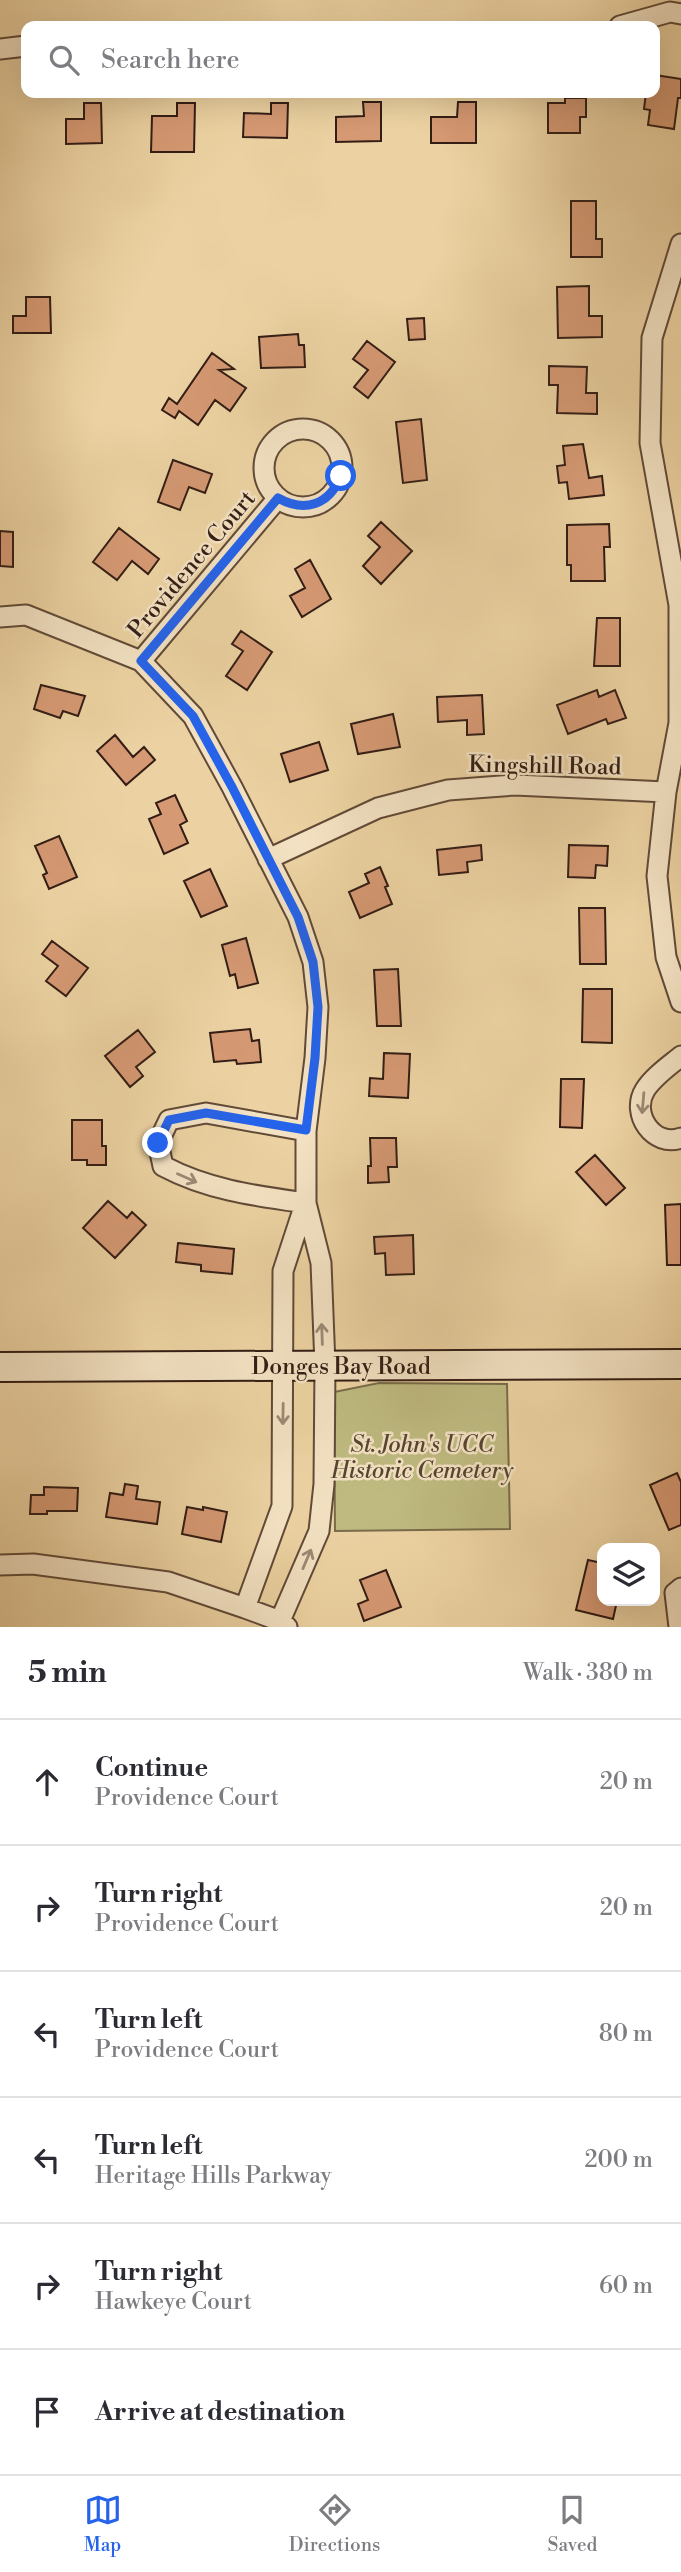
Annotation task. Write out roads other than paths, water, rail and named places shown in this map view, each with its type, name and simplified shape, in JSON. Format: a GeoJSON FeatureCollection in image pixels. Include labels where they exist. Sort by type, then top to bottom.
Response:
{"type":"FeatureCollection","features":[{"type":"Feature","properties":{"kind":"street"},"geometry":{"type":"LineString","coordinates":[[638,21],[670,12],[681,14]]}},
{"type":"Feature","properties":{"kind":"street"},"geometry":{"type":"LineString","coordinates":[[0,49],[21,47]]}},
{"type":"Feature","properties":{"kind":"street"},"geometry":{"type":"LineString","coordinates":[[681,244],[652,338],[650,443],[679,604],[679,723],[666,792],[657,876],[666,957],[681,1002]]}},
{"type":"Feature","properties":{"kind":"street","name":"Providence Court"},"geometry":{"type":"LineString","coordinates":[[307,429],[319,432],[330,440],[338,450],[342,463],[336,489],[327,499],[316,505],[289,505],[278,498],[265,478],[264,465],[273,443],[294,430],[307,429]]}},
{"type":"Feature","properties":{"kind":"street","name":"Providence Court"},"geometry":{"type":"LineString","coordinates":[[141,661],[278,498]]}},
{"type":"Feature","properties":{"kind":"street"},"geometry":{"type":"LineString","coordinates":[[0,617],[26,615],[141,661],[193,716],[298,917],[313,962],[318,1007],[306,1130],[306,1203],[321,1264],[325,1365],[324,1484],[319,1531],[284,1624],[168,1582],[33,1564],[0,1565]]}},
{"type":"Feature","properties":{"kind":"street","name":"Kingshill Road"},"geometry":{"type":"LineString","coordinates":[[268,859],[378,808],[448,790],[515,785],[666,792]]}},
{"type":"Feature","properties":{"kind":"street"},"geometry":{"type":"LineString","coordinates":[[681,1056],[643,1092],[640,1108],[643,1122],[654,1135],[675,1140],[681,1138]]}},
{"type":"Feature","properties":{"kind":"street"},"geometry":{"type":"LineString","coordinates":[[306,1130],[206,1113],[169,1120],[158,1143],[163,1166],[187,1178],[217,1189],[306,1203]]}},
{"type":"Feature","properties":{"kind":"street"},"geometry":{"type":"LineString","coordinates":[[245,1608],[282,1506],[283,1270],[306,1203]]}},
{"type":"Feature","properties":{"kind":"street","name":"Donges Bay Road"},"geometry":{"type":"LineString","coordinates":[[0,1367],[681,1363]]}},
{"type":"Feature","properties":{"kind":"street"},"geometry":{"type":"LineString","coordinates":[[678,1627],[675,1593],[681,1588]]}},
{"type":"Feature","properties":{"kind":"park label","name":"St. John's UCC Historic Cemetery"},"geometry":{"type":"Point","coordinates":[422,1457]}}]}
